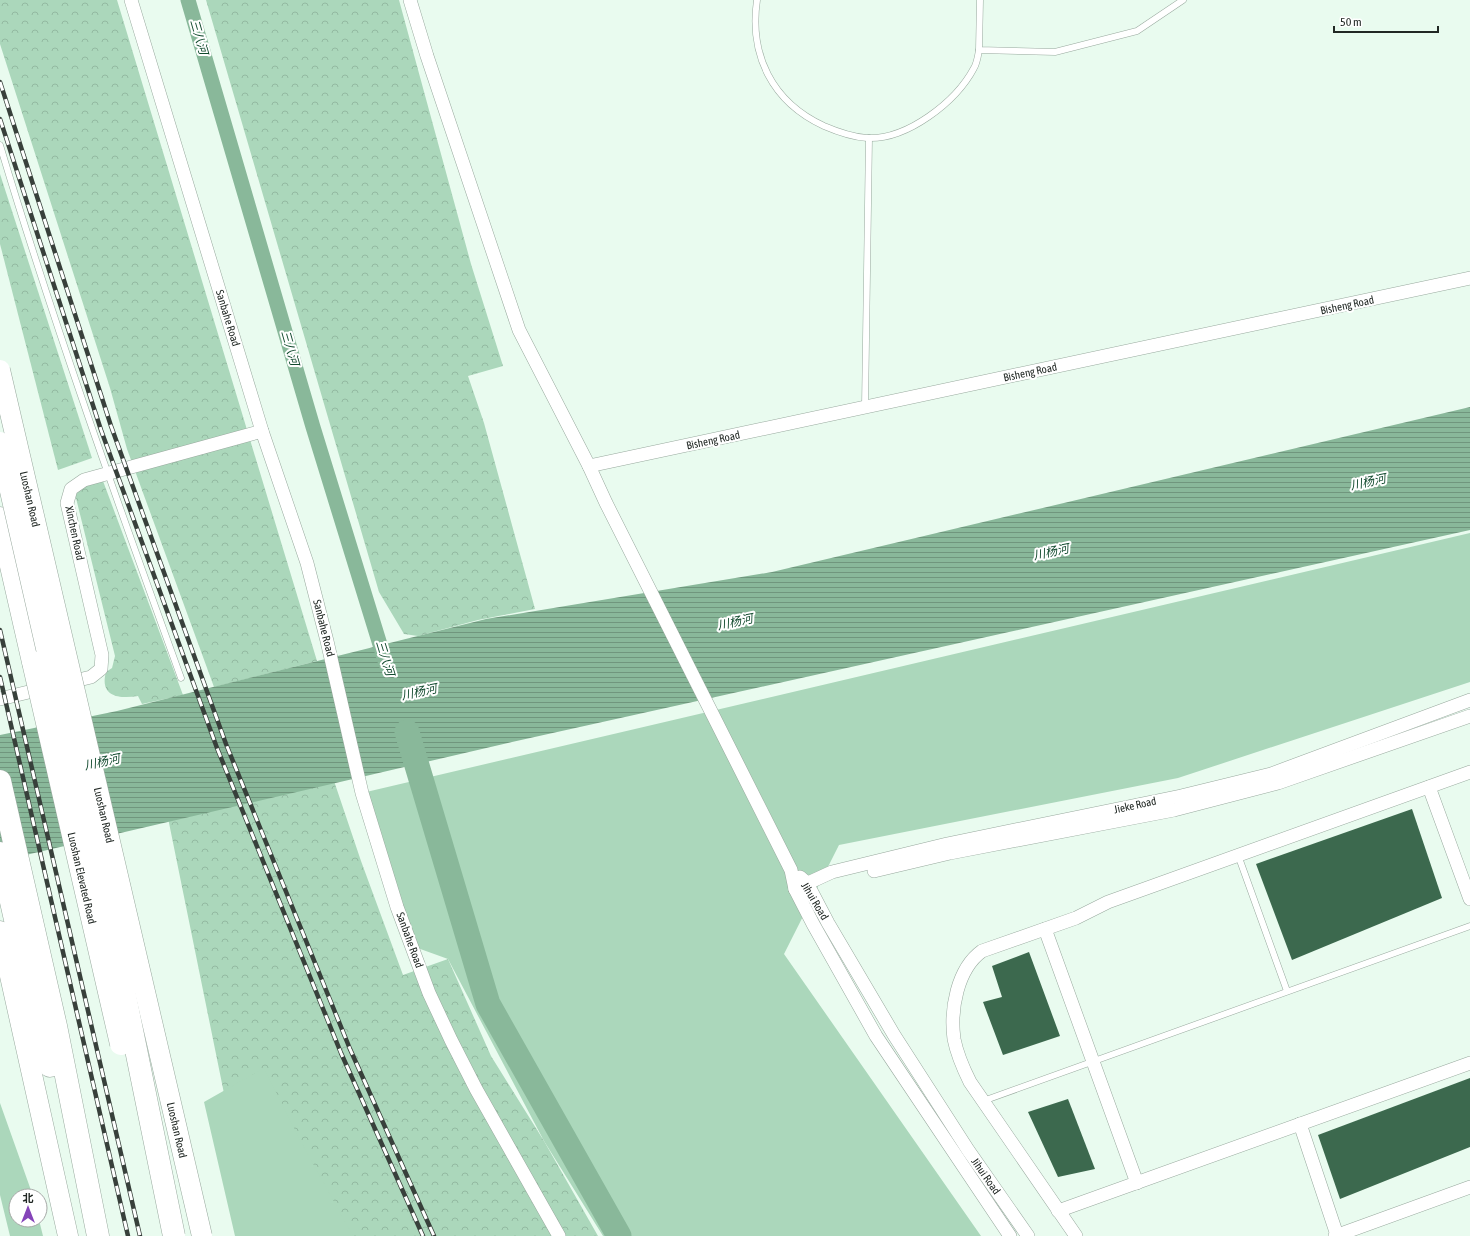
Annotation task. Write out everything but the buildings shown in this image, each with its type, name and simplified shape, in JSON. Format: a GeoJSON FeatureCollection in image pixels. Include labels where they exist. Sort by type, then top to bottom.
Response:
{"type":"FeatureCollection","features":[{"type":"Feature","properties":{"kind":"highway"},"geometry":{"type":"LineString","coordinates":[[0,443],[112,932],[174,1236]]}},
{"type":"Feature","properties":{"kind":"highway","name":"Luoshan Elevated Road"},"geometry":{"type":"LineString","coordinates":[[0,518],[111,1006],[167,1236]]}},
{"type":"Feature","properties":{"kind":"highway"},"geometry":{"type":"LineString","coordinates":[[0,781],[56,1026],[98,1236]]}},
{"type":"Feature","properties":{"kind":"highway"},"geometry":{"type":"LineString","coordinates":[[0,853],[40,1030],[93,1212]]}},
{"type":"Feature","properties":{"kind":"main road","name":"Luoshan Road"},"geometry":{"type":"LineString","coordinates":[[0,370],[202,1236]]}},
{"type":"Feature","properties":{"kind":"main road"},"geometry":{"type":"LineString","coordinates":[[0,931],[68,1236]]}},
{"type":"Feature","properties":{"kind":"street","name":"Sanbahe Road"},"geometry":{"type":"LineString","coordinates":[[131,0],[262,431],[307,563],[328,641],[362,793],[397,907],[429,993],[450,1040],[476,1090],[559,1236]]}},
{"type":"Feature","properties":{"kind":"street"},"geometry":{"type":"LineString","coordinates":[[410,0],[427,56],[519,330],[590,466],[606,503],[727,746],[791,870]]}},
{"type":"Feature","properties":{"kind":"street","name":"Bisheng Road"},"geometry":{"type":"LineString","coordinates":[[590,466],[1470,278]]}},
{"type":"Feature","properties":{"kind":"street","name":"Xinchen Road"},"geometry":{"type":"LineString","coordinates":[[0,698],[91,677],[101,669],[102,656],[67,503],[71,489],[84,480],[262,431]]}},
{"type":"Feature","properties":{"kind":"street","name":"Jieke Road"},"geometry":{"type":"LineString","coordinates":[[809,887],[832,872],[947,844],[1181,796],[1271,774],[1470,700]]}},
{"type":"Feature","properties":{"kind":"street","name":"Jieke Road"},"geometry":{"type":"LineString","coordinates":[[797,892],[809,887],[851,876],[950,853],[1174,810],[1271,785],[1470,716]]}},
{"type":"Feature","properties":{"kind":"street"},"geometry":{"type":"LineString","coordinates":[[1076,1236],[983,1101],[963,1069],[954,1039],[953,1017],[958,987],[971,962],[982,951],[1076,918],[1108,902],[1470,772]]}},
{"type":"Feature","properties":{"kind":"street"},"geometry":{"type":"LineString","coordinates":[[1429,787],[1470,899]]}},
{"type":"Feature","properties":{"kind":"street","name":"Jihui Road"},"geometry":{"type":"LineString","coordinates":[[791,870],[809,887],[894,1035],[968,1150],[1028,1236]]}},
{"type":"Feature","properties":{"kind":"street","name":"Jihui Road"},"geometry":{"type":"LineString","coordinates":[[791,870],[797,892],[876,1036],[956,1158],[1010,1236]]}},
{"type":"Feature","properties":{"kind":"street"},"geometry":{"type":"LineString","coordinates":[[1044,929],[1137,1183]]}},
{"type":"Feature","properties":{"kind":"street"},"geometry":{"type":"LineString","coordinates":[[1058,1211],[1470,1063]]}},
{"type":"Feature","properties":{"kind":"street"},"geometry":{"type":"LineString","coordinates":[[1300,1124],[1336,1236],[1470,1187]]}},
{"type":"Feature","properties":{"kind":"lane"},"geometry":{"type":"LineString","coordinates":[[757,0],[754,20],[758,50],[772,82],[788,104],[811,120],[835,131],[869,138],[893,134],[921,121],[944,106],[974,68],[980,50],[980,0]]}},
{"type":"Feature","properties":{"kind":"lane"},"geometry":{"type":"LineString","coordinates":[[980,50],[1055,52],[1137,31],[1183,0]]}},
{"type":"Feature","properties":{"kind":"lane"},"geometry":{"type":"LineString","coordinates":[[865,407],[869,138]]}},
{"type":"Feature","properties":{"kind":"lane"},"geometry":{"type":"LineString","coordinates":[[0,145],[30,247],[107,474],[181,678]]}},
{"type":"Feature","properties":{"kind":"lane"},"geometry":{"type":"LineString","coordinates":[[1238,856],[1287,991]]}},
{"type":"Feature","properties":{"kind":"lane"},"geometry":{"type":"LineString","coordinates":[[983,1101],[1470,926]]}},
{"type":"Feature","properties":{"kind":"green space"},"geometry":{"type":"Polygon","coordinates":[[[0,0],[117,0],[317,661],[214,687],[127,449],[110,388],[0,44],[0,0]]]}},
{"type":"Feature","properties":{"kind":"green space"},"geometry":{"type":"Polygon","coordinates":[[[206,0],[399,0],[471,264],[503,366],[468,376],[484,423],[535,609],[478,620],[418,636],[404,634],[379,592],[206,0]]]}},
{"type":"Feature","properties":{"kind":"green space"},"geometry":{"type":"Polygon","coordinates":[[[0,174],[92,458],[58,470],[0,244],[0,174]]]}},
{"type":"Feature","properties":{"kind":"green space"},"geometry":{"type":"Polygon","coordinates":[[[103,481],[183,695],[142,704],[138,696],[118,696],[108,691],[106,687],[106,672],[112,668],[115,656],[75,494],[84,487],[103,481]]]}},
{"type":"Feature","properties":{"kind":"green space"},"geometry":{"type":"Polygon","coordinates":[[[1470,533],[1470,682],[1178,778],[839,845],[784,954],[981,1236],[603,1236],[544,1141],[448,959],[412,946],[362,793],[1470,533]]]}},
{"type":"Feature","properties":{"kind":"green space"},"geometry":{"type":"Polygon","coordinates":[[[332,775],[361,861],[403,975],[448,959],[491,1056],[544,1141],[598,1236],[253,1236],[168,818],[332,775]]]}},
{"type":"Feature","properties":{"kind":"green space"},"geometry":{"type":"Polygon","coordinates":[[[264,1068],[300,1140],[353,1236],[235,1236],[204,1102],[264,1068]]]}},
{"type":"Feature","properties":{"kind":"green space"},"geometry":{"type":"Polygon","coordinates":[[[0,1103],[30,1188],[8,1188],[8,1228],[0,1195],[0,1103]]]}},
{"type":"Feature","properties":{"kind":"green space"},"geometry":{"type":"Polygon","coordinates":[[[8,1228],[41,1228],[43,1236],[10,1236],[8,1228]]]}},
{"type":"Feature","properties":{"kind":"water","name":"川杨河"},"geometry":{"type":"Polygon","coordinates":[[[1470,407],[1470,530],[512,742],[0,861],[0,735],[117,711],[486,619],[772,572],[1470,407]]]}},
{"type":"Feature","properties":{"kind":"waterway","name":"三八河"},"geometry":{"type":"LineString","coordinates":[[188,0],[313,427],[386,664]]}},
{"type":"Feature","properties":{"kind":"waterway"},"geometry":{"type":"LineString","coordinates":[[407,732],[488,1004],[619,1236]]}},
{"type":"Feature","properties":{"kind":"railway"},"geometry":{"type":"LineString","coordinates":[[0,82],[111,426],[226,744],[350,1049],[434,1236]]}},
{"type":"Feature","properties":{"kind":"railway"},"geometry":{"type":"LineString","coordinates":[[0,119],[101,430],[217,748],[341,1053],[423,1236]]}},
{"type":"Feature","properties":{"kind":"railway"},"geometry":{"type":"LineString","coordinates":[[0,630],[140,1236]]}},
{"type":"Feature","properties":{"kind":"railway"},"geometry":{"type":"LineString","coordinates":[[0,677],[128,1236]]}}]}
